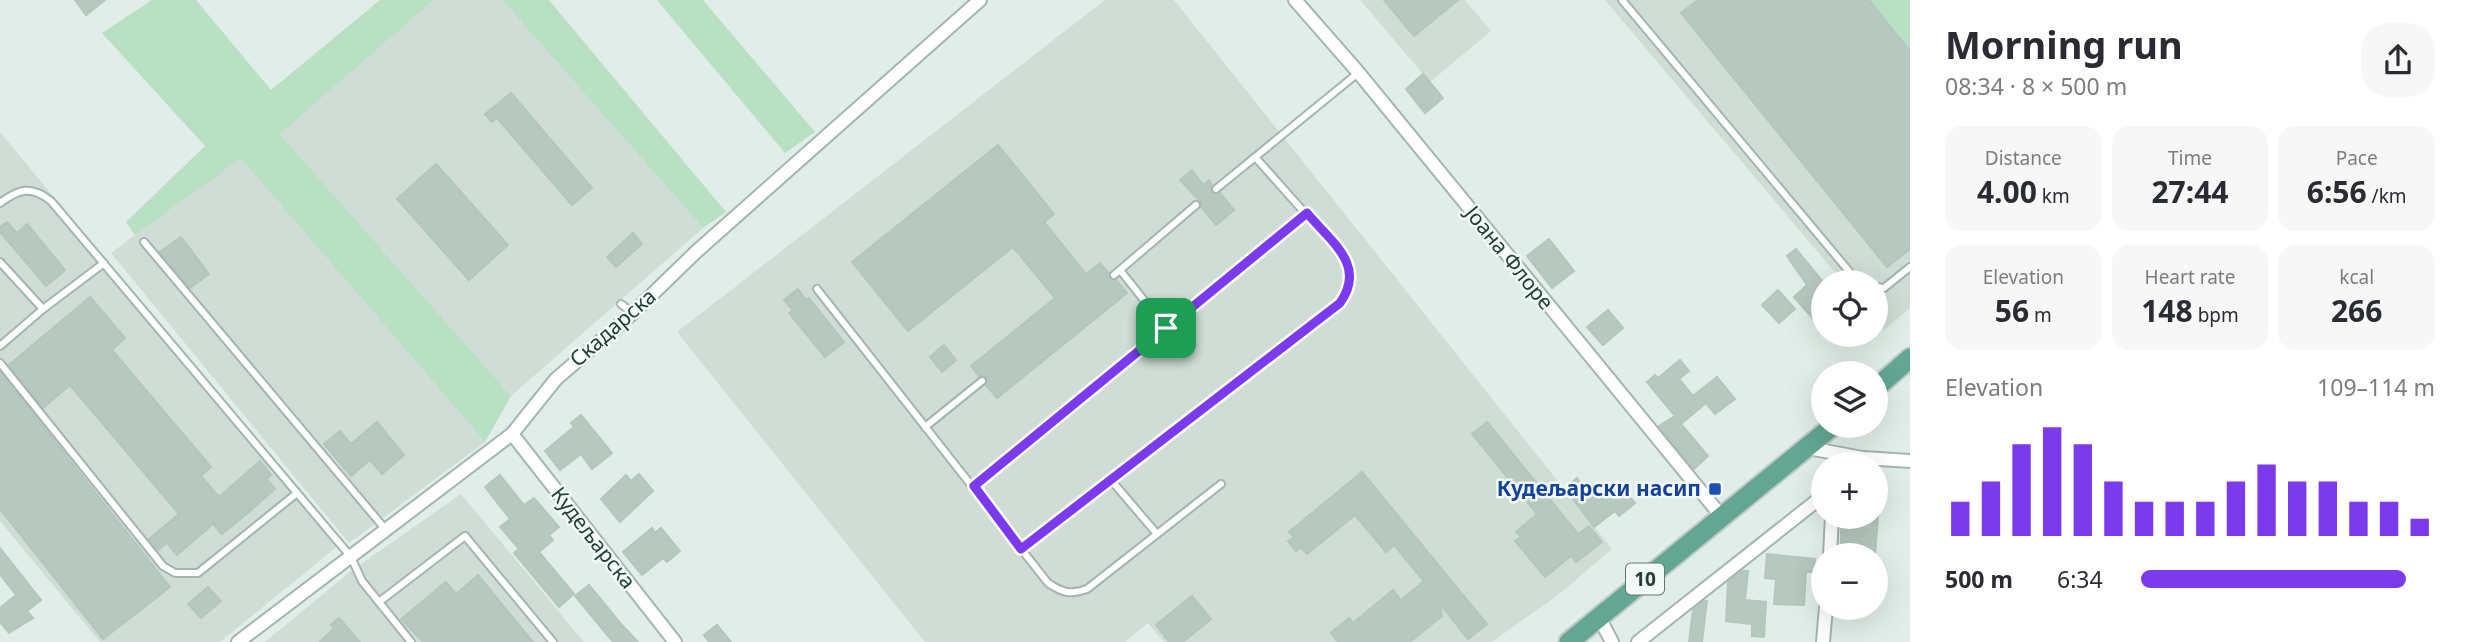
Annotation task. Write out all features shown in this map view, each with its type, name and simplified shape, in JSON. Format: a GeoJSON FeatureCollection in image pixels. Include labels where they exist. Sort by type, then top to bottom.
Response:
{"type":"FeatureCollection","features":[{"type":"Feature","properties":{"kind":"main road"},"geometry":{"type":"LineString","coordinates":[[1888,377],[1910,358]]}},
{"type":"Feature","properties":{"kind":"main road","name":"10"},"geometry":{"type":"LineString","coordinates":[[1569,642],[1819,438]]}},
{"type":"Feature","properties":{"kind":"street","name":"Скадарска"},"geometry":{"type":"LineString","coordinates":[[244,640],[512,434],[556,379],[633,313],[697,251],[980,0]]}},
{"type":"Feature","properties":{"kind":"street","name":"Јоана Флоре"},"geometry":{"type":"LineString","coordinates":[[1295,0],[1358,72],[1722,517]]}},
{"type":"Feature","properties":{"kind":"street","name":"Кудељарска"},"geometry":{"type":"LineString","coordinates":[[512,434],[675,642]]}},
{"type":"Feature","properties":{"kind":"street"},"geometry":{"type":"LineString","coordinates":[[1808,448],[1824,452]]}},
{"type":"Feature","properties":{"kind":"street"},"geometry":{"type":"LineString","coordinates":[[1888,461],[1910,461]]}},
{"type":"Feature","properties":{"kind":"street"},"geometry":{"type":"LineString","coordinates":[[1638,642],[1811,505]]}},
{"type":"Feature","properties":{"kind":"street"},"geometry":{"type":"LineString","coordinates":[[1599,617],[1612,642]]}},
{"type":"Feature","properties":{"kind":"street"},"geometry":{"type":"LineString","coordinates":[[1824,642],[1825,620]]}},
{"type":"Feature","properties":{"kind":"lane"},"geometry":{"type":"LineString","coordinates":[[1622,0],[1848,270]]}},
{"type":"Feature","properties":{"kind":"lane"},"geometry":{"type":"LineString","coordinates":[[1216,189],[1358,72]]}},
{"type":"Feature","properties":{"kind":"lane"},"geometry":{"type":"LineString","coordinates":[[1021,549],[1340,303],[1349,291],[1352,278],[1345,258],[1255,157]]}},
{"type":"Feature","properties":{"kind":"lane"},"geometry":{"type":"LineString","coordinates":[[0,203],[22,189],[41,193],[51,201],[351,556],[362,581],[411,642]]}},
{"type":"Feature","properties":{"kind":"lane"},"geometry":{"type":"LineString","coordinates":[[1114,275],[1196,205]]}},
{"type":"Feature","properties":{"kind":"lane"},"geometry":{"type":"LineString","coordinates":[[974,486],[1307,213]]}},
{"type":"Feature","properties":{"kind":"lane"},"geometry":{"type":"LineString","coordinates":[[144,242],[386,530]]}},
{"type":"Feature","properties":{"kind":"lane"},"geometry":{"type":"LineString","coordinates":[[0,262],[43,309]]}},
{"type":"Feature","properties":{"kind":"lane"},"geometry":{"type":"LineString","coordinates":[[0,346],[104,263]]}},
{"type":"Feature","properties":{"kind":"lane"},"geometry":{"type":"LineString","coordinates":[[1888,285],[1910,267]]}},
{"type":"Feature","properties":{"kind":"lane"},"geometry":{"type":"LineString","coordinates":[[1120,270],[1166,328]]}},
{"type":"Feature","properties":{"kind":"lane"},"geometry":{"type":"LineString","coordinates":[[817,289],[1048,583],[1062,592],[1073,594],[1087,589],[1221,484]]}},
{"type":"Feature","properties":{"kind":"lane"},"geometry":{"type":"LineString","coordinates":[[621,304],[633,313]]}},
{"type":"Feature","properties":{"kind":"lane"},"geometry":{"type":"LineString","coordinates":[[0,363],[163,566],[175,573],[198,573],[297,493]]}},
{"type":"Feature","properties":{"kind":"lane"},"geometry":{"type":"LineString","coordinates":[[925,427],[982,381]]}},
{"type":"Feature","properties":{"kind":"lane"},"geometry":{"type":"LineString","coordinates":[[1111,480],[1157,534]]}},
{"type":"Feature","properties":{"kind":"lane"},"geometry":{"type":"LineString","coordinates":[[379,602],[466,536],[553,642]]}},
{"type":"Feature","properties":{"kind":"shaded area"},"geometry":{"type":"Polygon","coordinates":[[[434,0],[502,0],[703,228],[511,396],[280,134],[434,0]]]}},
{"type":"Feature","properties":{"kind":"shaded area"},"geometry":{"type":"Polygon","coordinates":[[[1105,0],[1174,0],[1612,549],[1558,595],[1492,642],[1164,642],[1148,623],[1125,642],[925,642],[677,332],[1105,0]]]}},
{"type":"Feature","properties":{"kind":"shaded area"},"geometry":{"type":"Polygon","coordinates":[[[1360,0],[1465,0],[1491,31],[1430,82],[1360,0]]]}},
{"type":"Feature","properties":{"kind":"shaded area"},"geometry":{"type":"Polygon","coordinates":[[[1605,0],[1865,0],[1910,55],[1910,308],[1888,327],[1888,270],[1833,270],[1605,0]]]}},
{"type":"Feature","properties":{"kind":"shaded area"},"geometry":{"type":"Polygon","coordinates":[[[0,132],[340,544],[220,642],[100,642],[0,521],[0,132]]]}},
{"type":"Feature","properties":{"kind":"shaded area"},"geometry":{"type":"Polygon","coordinates":[[[241,157],[485,442],[349,543],[111,253],[241,157]]]}},
{"type":"Feature","properties":{"kind":"shaded area"},"geometry":{"type":"Polygon","coordinates":[[[461,494],[584,642],[265,642],[351,571],[461,494]]]}},
{"type":"Feature","properties":{"kind":"green space"},"geometry":{"type":"Polygon","coordinates":[[[152,0],[196,0],[271,90],[380,0],[434,0],[280,134],[511,396],[485,442],[241,158],[135,235],[126,222],[205,146],[102,33],[152,0]]]}},
{"type":"Feature","properties":{"kind":"green space"},"geometry":{"type":"Polygon","coordinates":[[[502,0],[549,0],[726,212],[703,228],[502,0]]]}},
{"type":"Feature","properties":{"kind":"green space"},"geometry":{"type":"Polygon","coordinates":[[[657,0],[703,0],[815,132],[785,153],[657,0]]]}},
{"type":"Feature","properties":{"kind":"green space"},"geometry":{"type":"Polygon","coordinates":[[[1865,0],[1910,0],[1910,55],[1865,0]]]}},
{"type":"Feature","properties":{"kind":"building"},"geometry":{"type":"Polygon","coordinates":[[[75,0],[105,0],[86,15],[75,0]]]}},
{"type":"Feature","properties":{"kind":"building"},"geometry":{"type":"Polygon","coordinates":[[[1384,0],[1458,0],[1414,36],[1384,0]]]}},
{"type":"Feature","properties":{"kind":"building"},"geometry":{"type":"Polygon","coordinates":[[[1698,0],[1869,0],[1910,51],[1910,249],[1887,267],[1681,13],[1698,0]]]}},
{"type":"Feature","properties":{"kind":"building"},"geometry":{"type":"Polygon","coordinates":[[[1423,74],[1443,98],[1425,113],[1406,89],[1423,74]]]}},
{"type":"Feature","properties":{"kind":"building"},"geometry":{"type":"Polygon","coordinates":[[[511,93],[592,188],[572,205],[497,118],[492,122],[485,114],[511,93]]]}},
{"type":"Feature","properties":{"kind":"building"},"geometry":{"type":"Polygon","coordinates":[[[998,145],[1054,214],[1044,222],[1086,274],[1100,263],[1109,273],[1110,279],[1116,280],[1127,293],[997,398],[986,385],[986,377],[979,376],[971,366],[1055,298],[1013,247],[908,331],[852,262],[998,145]]]}},
{"type":"Feature","properties":{"kind":"building"},"geometry":{"type":"Polygon","coordinates":[[[436,164],[508,245],[469,280],[397,199],[436,164]]]}},
{"type":"Feature","properties":{"kind":"building"},"geometry":{"type":"Polygon","coordinates":[[[1192,170],[1203,185],[1209,180],[1212,185],[1211,192],[1220,193],[1234,210],[1216,225],[1201,207],[1201,202],[1180,180],[1192,170]]]}},
{"type":"Feature","properties":{"kind":"building"},"geometry":{"type":"Polygon","coordinates":[[[7,222],[17,233],[27,224],[65,270],[46,286],[0,232],[0,227],[7,222]]]}},
{"type":"Feature","properties":{"kind":"building"},"geometry":{"type":"Polygon","coordinates":[[[633,233],[642,244],[616,267],[607,257],[633,233]]]}},
{"type":"Feature","properties":{"kind":"building"},"geometry":{"type":"Polygon","coordinates":[[[181,237],[209,274],[190,288],[160,252],[181,237]]]}},
{"type":"Feature","properties":{"kind":"building"},"geometry":{"type":"Polygon","coordinates":[[[1549,239],[1574,271],[1552,288],[1527,256],[1549,239]]]}},
{"type":"Feature","properties":{"kind":"building"},"geometry":{"type":"Polygon","coordinates":[[[1796,249],[1813,270],[1811,270],[1811,316],[1794,297],[1807,285],[1787,256],[1796,249]]]}},
{"type":"Feature","properties":{"kind":"building"},"geometry":{"type":"Polygon","coordinates":[[[798,289],[806,300],[809,298],[844,342],[825,357],[789,313],[793,310],[784,300],[798,289]]]}},
{"type":"Feature","properties":{"kind":"building"},"geometry":{"type":"Polygon","coordinates":[[[1778,290],[1795,309],[1779,323],[1762,305],[1778,290]]]}},
{"type":"Feature","properties":{"kind":"building"},"geometry":{"type":"Polygon","coordinates":[[[90,297],[125,338],[112,350],[211,467],[201,476],[219,497],[260,461],[271,475],[267,479],[275,489],[250,511],[222,534],[213,524],[177,555],[167,543],[158,550],[149,539],[179,514],[70,385],[43,408],[9,365],[90,297]]]}},
{"type":"Feature","properties":{"kind":"building"},"geometry":{"type":"Polygon","coordinates":[[[1608,310],[1623,328],[1603,345],[1587,327],[1608,310]]]}},
{"type":"Feature","properties":{"kind":"building"},"geometry":{"type":"Polygon","coordinates":[[[944,345],[956,360],[942,372],[930,357],[944,345]]]}},
{"type":"Feature","properties":{"kind":"building"},"geometry":{"type":"Polygon","coordinates":[[[1680,360],[1689,371],[1679,379],[1693,396],[1717,377],[1735,399],[1715,414],[1706,403],[1681,424],[1708,456],[1694,469],[1659,426],[1675,416],[1647,382],[1655,375],[1658,378],[1680,360]]]}},
{"type":"Feature","properties":{"kind":"building"},"geometry":{"type":"Polygon","coordinates":[[[0,372],[170,587],[103,639],[0,509],[0,372]]]}},
{"type":"Feature","properties":{"kind":"building"},"geometry":{"type":"Polygon","coordinates":[[[581,415],[612,453],[592,469],[581,454],[560,470],[545,451],[574,427],[571,423],[581,415]]]}},
{"type":"Feature","properties":{"kind":"building"},"geometry":{"type":"Polygon","coordinates":[[[377,422],[404,455],[382,474],[370,460],[351,476],[324,444],[340,431],[351,444],[377,422]]]}},
{"type":"Feature","properties":{"kind":"building"},"geometry":{"type":"Polygon","coordinates":[[[1487,422],[1578,534],[1589,526],[1602,542],[1576,562],[1571,556],[1545,577],[1515,541],[1521,537],[1516,532],[1537,514],[1472,434],[1487,422]]]}},
{"type":"Feature","properties":{"kind":"building"},"geometry":{"type":"Polygon","coordinates":[[[1362,472],[1487,624],[1468,639],[1440,604],[1442,616],[1410,642],[1338,642],[1331,633],[1349,618],[1353,623],[1393,590],[1401,600],[1424,581],[1394,545],[1386,552],[1355,515],[1307,554],[1301,547],[1296,551],[1288,541],[1294,537],[1289,532],[1362,472]]]}},
{"type":"Feature","properties":{"kind":"building"},"geometry":{"type":"Polygon","coordinates":[[[639,474],[653,491],[620,522],[601,499],[626,475],[631,481],[639,474]]]}},
{"type":"Feature","properties":{"kind":"building"},"geometry":{"type":"Polygon","coordinates":[[[500,475],[524,505],[534,498],[559,527],[549,535],[553,540],[539,552],[574,594],[559,607],[514,553],[519,549],[500,527],[510,519],[485,487],[500,475]]]}},
{"type":"Feature","properties":{"kind":"building"},"geometry":{"type":"Polygon","coordinates":[[[1577,478],[1589,494],[1591,492],[1596,497],[1600,494],[1602,497],[1619,484],[1635,503],[1619,516],[1615,511],[1594,527],[1565,488],[1577,478]]]}},
{"type":"Feature","properties":{"kind":"building"},"geometry":{"type":"Polygon","coordinates":[[[652,528],[655,533],[661,528],[680,551],[667,562],[663,558],[642,575],[623,552],[652,528]]]}},
{"type":"Feature","properties":{"kind":"building"},"geometry":{"type":"Polygon","coordinates":[[[1841,529],[1877,529],[1876,543],[1841,543],[1841,529]]]}},
{"type":"Feature","properties":{"kind":"building"},"geometry":{"type":"Polygon","coordinates":[[[0,548],[41,600],[27,611],[33,618],[9,633],[0,622],[0,608],[16,595],[0,574],[0,548]]]}},
{"type":"Feature","properties":{"kind":"building"},"geometry":{"type":"Polygon","coordinates":[[[1767,554],[1811,559],[1811,572],[1806,572],[1804,605],[1774,604],[1776,579],[1765,578],[1767,554]]]}},
{"type":"Feature","properties":{"kind":"building"},"geometry":{"type":"Polygon","coordinates":[[[1742,571],[1748,571],[1745,600],[1766,602],[1764,637],[1752,636],[1752,624],[1726,621],[1728,582],[1742,571]]]}},
{"type":"Feature","properties":{"kind":"building"},"geometry":{"type":"Polygon","coordinates":[[[478,575],[533,642],[423,642],[401,619],[446,582],[456,594],[478,575]]]}},
{"type":"Feature","properties":{"kind":"building"},"geometry":{"type":"Polygon","coordinates":[[[589,585],[638,642],[613,642],[575,596],[589,585]]]}},
{"type":"Feature","properties":{"kind":"building"},"geometry":{"type":"Polygon","coordinates":[[[208,587],[221,601],[201,618],[188,604],[208,587]]]}},
{"type":"Feature","properties":{"kind":"building"},"geometry":{"type":"Polygon","coordinates":[[[1192,596],[1211,619],[1183,642],[1169,642],[1156,625],[1192,596]]]}},
{"type":"Feature","properties":{"kind":"building"},"geometry":{"type":"Polygon","coordinates":[[[1707,601],[1702,642],[1689,642],[1693,610],[1707,601]]]}},
{"type":"Feature","properties":{"kind":"building"},"geometry":{"type":"Polygon","coordinates":[[[339,618],[360,642],[320,642],[334,628],[331,625],[339,618]]]}},
{"type":"Feature","properties":{"kind":"building"},"geometry":{"type":"Polygon","coordinates":[[[717,625],[731,642],[709,642],[704,635],[717,625]]]}},
{"type":"Feature","properties":{"kind":"place","name":"Кудељарски насип"},"geometry":{"type":"Point","coordinates":[1715,489]}},
{"type":"Feature","properties":{"kind":"route"},"geometry":{"type":"LineString","coordinates":[[1307,213],[1345,258],[1352,278],[1349,291],[1340,303],[1021,549],[974,486],[1166,328],[1307,213]]}}]}
